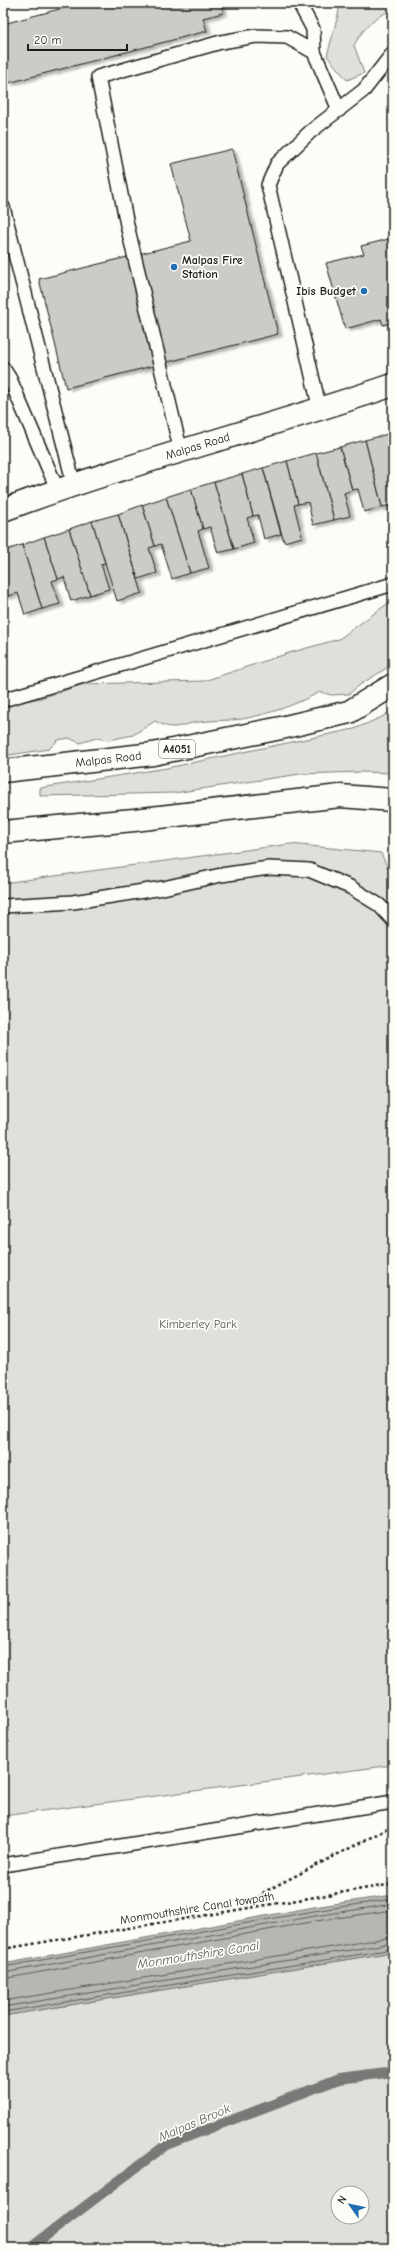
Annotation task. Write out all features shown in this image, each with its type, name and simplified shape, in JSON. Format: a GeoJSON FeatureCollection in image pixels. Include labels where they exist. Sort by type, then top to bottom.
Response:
{"type":"FeatureCollection","features":[{"type":"Feature","properties":{"kind":"main road","name":"Malpas Road"},"geometry":{"type":"LineString","coordinates":[[3,510],[66,488],[320,410],[393,385]]}},
{"type":"Feature","properties":{"kind":"main road","name":"Malpas Road"},"geometry":{"type":"LineString","coordinates":[[3,772],[153,754],[282,728],[349,712],[393,685]]}},
{"type":"Feature","properties":{"kind":"main road"},"geometry":{"type":"LineString","coordinates":[[3,832],[134,820],[340,796],[392,801]]}},
{"type":"Feature","properties":{"kind":"lane"},"geometry":{"type":"LineString","coordinates":[[299,3],[313,29],[314,52],[339,110]]}},
{"type":"Feature","properties":{"kind":"lane"},"geometry":{"type":"LineString","coordinates":[[181,452],[127,225],[98,77],[221,42],[256,36],[287,37],[314,52]]}},
{"type":"Feature","properties":{"kind":"lane"},"geometry":{"type":"LineString","coordinates":[[320,410],[268,186],[277,164],[310,132],[364,90],[393,53]]}},
{"type":"Feature","properties":{"kind":"lane"},"geometry":{"type":"LineString","coordinates":[[3,207],[66,488]]}},
{"type":"Feature","properties":{"kind":"lane"},"geometry":{"type":"LineString","coordinates":[[3,368],[66,488]]}},
{"type":"Feature","properties":{"kind":"lane"},"geometry":{"type":"LineString","coordinates":[[3,700],[393,584]]}},
{"type":"Feature","properties":{"kind":"lane"},"geometry":{"type":"LineString","coordinates":[[3,906],[74,902],[163,888],[221,874],[270,868],[309,870],[350,887],[380,905],[393,920]]}},
{"type":"Feature","properties":{"kind":"lane"},"geometry":{"type":"LineString","coordinates":[[3,1864],[393,1802]]}},
{"type":"Feature","properties":{"kind":"path"},"geometry":{"type":"LineString","coordinates":[[252,1908],[264,1892],[393,1826]]}},
{"type":"Feature","properties":{"kind":"path","name":"Monmouthshire Canal towpath"},"geometry":{"type":"LineString","coordinates":[[3,1949],[393,1884]]}},
{"type":"Feature","properties":{"kind":"green space"},"geometry":{"type":"Polygon","coordinates":[[[340,3],[393,3],[393,10],[370,23],[354,45],[364,73],[347,80],[327,56],[340,3]]]}},
{"type":"Feature","properties":{"kind":"green space"},"geometry":{"type":"Polygon","coordinates":[[[387,604],[393,605],[393,663],[359,685],[349,694],[331,695],[320,692],[282,708],[242,719],[198,722],[176,727],[167,726],[155,721],[133,735],[109,740],[96,738],[80,743],[69,738],[58,740],[49,749],[3,756],[3,705],[41,698],[84,684],[204,681],[289,653],[339,639],[387,604]]]}},
{"type":"Feature","properties":{"kind":"green space"},"geometry":{"type":"Polygon","coordinates":[[[393,710],[393,773],[361,772],[300,774],[174,793],[40,796],[40,788],[167,768],[354,729],[382,717],[393,710]]]}},
{"type":"Feature","properties":{"kind":"green space","name":"Kimberley Park"},"geometry":{"type":"Polygon","coordinates":[[[290,844],[381,853],[393,880],[393,1765],[3,1816],[3,883],[290,844]]]}},
{"type":"Feature","properties":{"kind":"green space"},"geometry":{"type":"Polygon","coordinates":[[[393,1952],[393,2248],[3,2248],[3,2016],[393,1952]]]}},
{"type":"Feature","properties":{"kind":"water","name":"Monmouthshire Canal"},"geometry":{"type":"Polygon","coordinates":[[[393,1895],[393,1952],[3,2016],[3,1964],[314,1907],[393,1895]]]}},
{"type":"Feature","properties":{"kind":"building"},"geometry":{"type":"Polygon","coordinates":[[[82,3],[221,3],[223,13],[203,18],[207,31],[8,83],[3,66],[3,24],[82,3]]]}},
{"type":"Feature","properties":{"kind":"building","name":"Malpas Fire Station"},"geometry":{"type":"Polygon","coordinates":[[[232,149],[278,334],[66,388],[39,279],[191,241],[171,164],[232,149]]]}},
{"type":"Feature","properties":{"kind":"building","name":"Ibis Budget"},"geometry":{"type":"Polygon","coordinates":[[[393,238],[393,322],[383,325],[381,319],[345,329],[326,263],[364,254],[361,246],[393,238]]]}},
{"type":"Feature","properties":{"kind":"building"},"geometry":{"type":"Polygon","coordinates":[[[393,432],[393,453],[388,434],[393,432]]]}},
{"type":"Feature","properties":{"kind":"building"},"geometry":{"type":"Polygon","coordinates":[[[388,434],[393,453],[393,505],[382,507],[365,440],[388,434]]]}},
{"type":"Feature","properties":{"kind":"building"},"geometry":{"type":"Polygon","coordinates":[[[365,440],[382,507],[364,512],[358,489],[352,490],[340,447],[365,440]]]}},
{"type":"Feature","properties":{"kind":"building"},"geometry":{"type":"Polygon","coordinates":[[[340,447],[352,490],[344,493],[350,516],[334,520],[316,453],[340,447]]]}},
{"type":"Feature","properties":{"kind":"building"},"geometry":{"type":"Polygon","coordinates":[[[316,453],[334,520],[313,525],[308,502],[298,504],[287,461],[316,453]]]}},
{"type":"Feature","properties":{"kind":"building"},"geometry":{"type":"Polygon","coordinates":[[[287,461],[298,504],[294,505],[302,537],[284,542],[263,468],[287,461]]]}},
{"type":"Feature","properties":{"kind":"building"},"geometry":{"type":"Polygon","coordinates":[[[263,468],[281,534],[264,539],[258,515],[253,516],[242,474],[263,468]]]}},
{"type":"Feature","properties":{"kind":"building"},"geometry":{"type":"Polygon","coordinates":[[[242,474],[253,516],[247,518],[254,543],[234,549],[214,482],[242,474]]]}},
{"type":"Feature","properties":{"kind":"building"},"geometry":{"type":"Polygon","coordinates":[[[214,482],[234,549],[218,553],[210,527],[203,529],[191,489],[214,482]]]}},
{"type":"Feature","properties":{"kind":"building"},"geometry":{"type":"Polygon","coordinates":[[[191,489],[203,529],[198,531],[209,568],[190,573],[166,497],[191,489]]]}},
{"type":"Feature","properties":{"kind":"building"},"geometry":{"type":"Polygon","coordinates":[[[166,497],[190,573],[172,579],[161,544],[155,546],[142,505],[166,497]]]}},
{"type":"Feature","properties":{"kind":"building"},"geometry":{"type":"Polygon","coordinates":[[[142,505],[155,546],[149,548],[157,573],[138,579],[118,514],[142,505]]]}},
{"type":"Feature","properties":{"kind":"building"},"geometry":{"type":"Polygon","coordinates":[[[118,514],[142,593],[117,601],[92,521],[118,514]]]}},
{"type":"Feature","properties":{"kind":"building"},"geometry":{"type":"Polygon","coordinates":[[[92,521],[105,563],[101,564],[109,589],[90,595],[69,529],[92,521]]]}},
{"type":"Feature","properties":{"kind":"building"},"geometry":{"type":"Polygon","coordinates":[[[69,529],[90,595],[71,601],[64,577],[58,579],[44,537],[69,529]]]}},
{"type":"Feature","properties":{"kind":"building"},"geometry":{"type":"Polygon","coordinates":[[[44,537],[58,579],[52,581],[60,604],[42,609],[22,545],[44,537]]]}},
{"type":"Feature","properties":{"kind":"building"},"geometry":{"type":"Polygon","coordinates":[[[22,545],[42,609],[25,615],[18,593],[5,597],[3,590],[3,551],[22,545]]]}},
{"type":"Feature","properties":{"kind":"waterway","name":"Malpas Brook"},"geometry":{"type":"LineString","coordinates":[[30,2248],[166,2145],[339,2079],[393,2072]]}},
{"type":"Feature","properties":{"kind":"place","name":"Malpas Fire Station"},"geometry":{"type":"Point","coordinates":[174,267]}},
{"type":"Feature","properties":{"kind":"place","name":"Ibis Budget"},"geometry":{"type":"Point","coordinates":[364,291]}}]}
